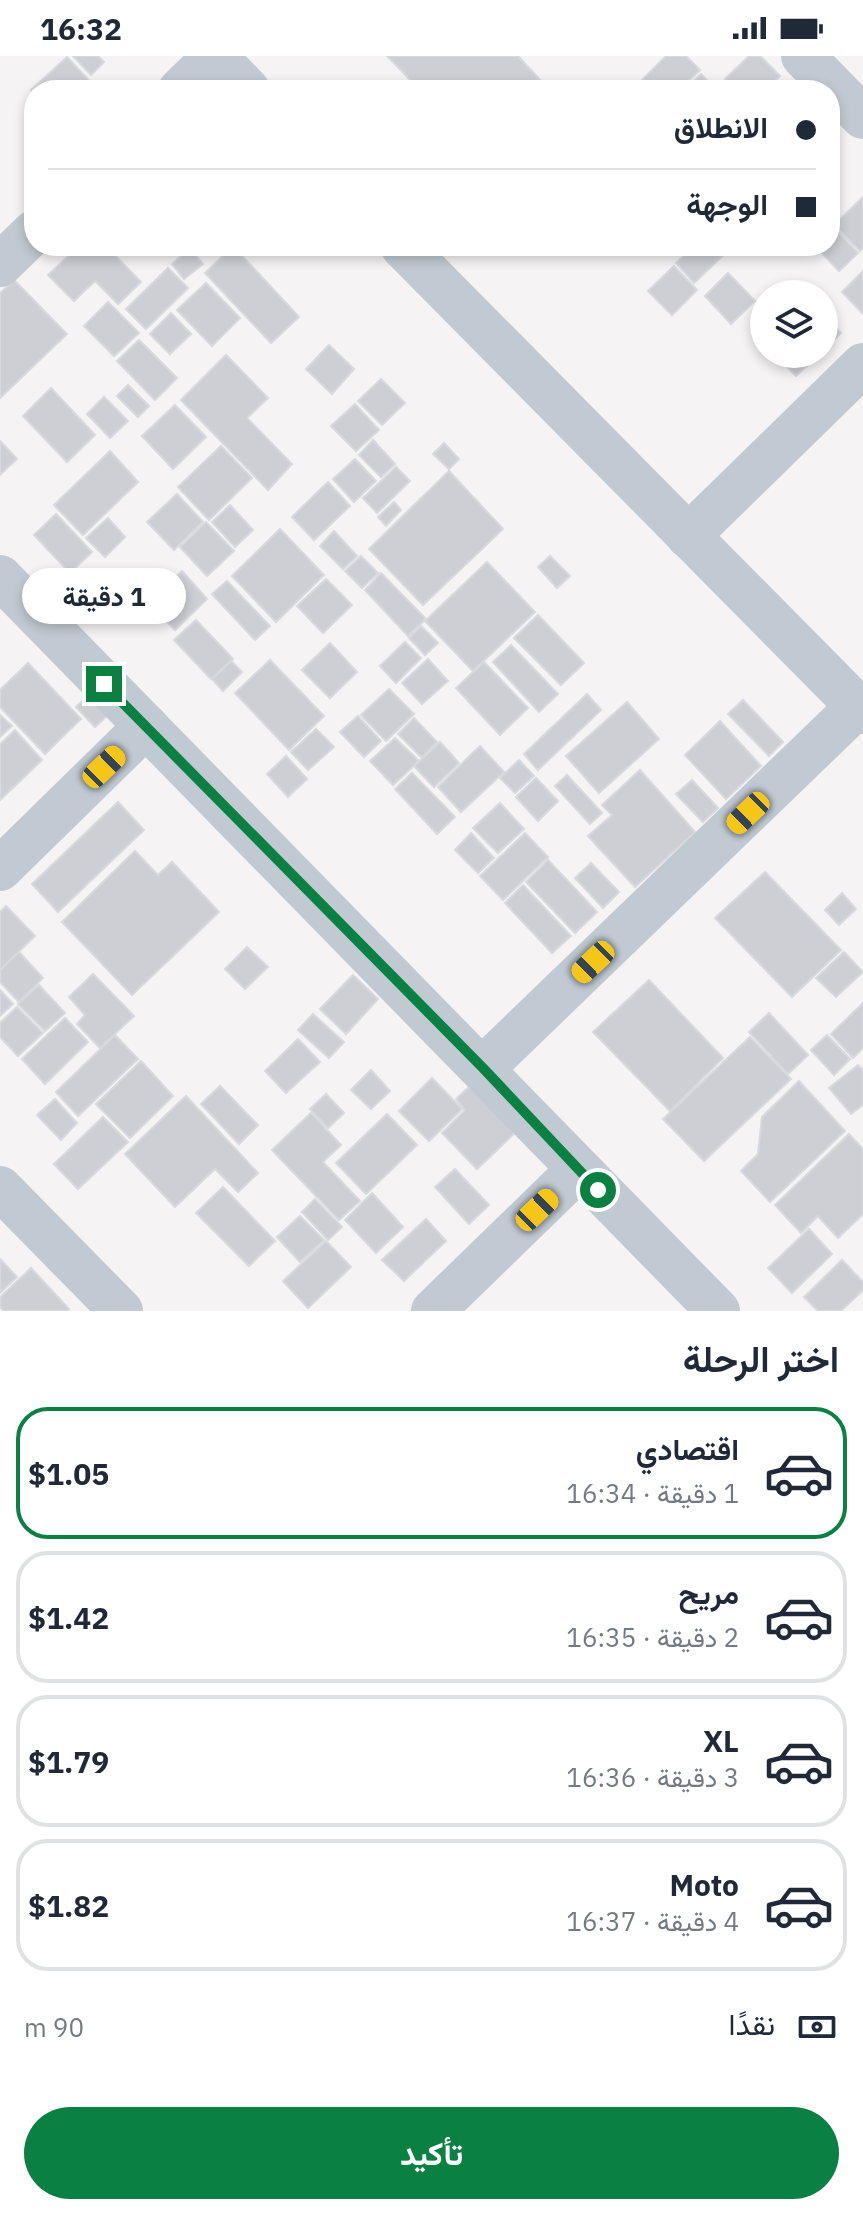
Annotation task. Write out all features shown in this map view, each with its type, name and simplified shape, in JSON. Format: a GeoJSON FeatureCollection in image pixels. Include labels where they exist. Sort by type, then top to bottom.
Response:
{"type":"FeatureCollection","features":[{"type":"Feature","properties":{"kind":"street"},"geometry":{"type":"LineString","coordinates":[[190,80],[215,56],[238,80]]}},
{"type":"Feature","properties":{"kind":"street"},"geometry":{"type":"LineString","coordinates":[[803,56],[827,80]]}},
{"type":"Feature","properties":{"kind":"street"},"geometry":{"type":"LineString","coordinates":[[840,94],[863,117]]}},
{"type":"Feature","properties":{"kind":"street"},"geometry":{"type":"LineString","coordinates":[[0,265],[24,242]]}},
{"type":"Feature","properties":{"kind":"street"},"geometry":{"type":"LineString","coordinates":[[412,256],[860,709],[483,1068]]}},
{"type":"Feature","properties":{"kind":"street"},"geometry":{"type":"LineString","coordinates":[[688,536],[863,365]]}},
{"type":"Feature","properties":{"kind":"street"},"geometry":{"type":"LineString","coordinates":[[0,577],[718,1311]]}},
{"type":"Feature","properties":{"kind":"street"},"geometry":{"type":"LineString","coordinates":[[0,869],[146,726]]}},
{"type":"Feature","properties":{"kind":"street"},"geometry":{"type":"LineString","coordinates":[[433,1311],[578,1170]]}},
{"type":"Feature","properties":{"kind":"street"},"geometry":{"type":"LineString","coordinates":[[0,1188],[121,1311]]}},
{"type":"Feature","properties":{"kind":"building"},"geometry":{"type":"Polygon","coordinates":[[[73,56],[98,56],[104,62],[91,75],[73,56]]]}},
{"type":"Feature","properties":{"kind":"building"},"geometry":{"type":"Polygon","coordinates":[[[387,56],[518,56],[540,80],[410,80],[387,56]]]}},
{"type":"Feature","properties":{"kind":"building"},"geometry":{"type":"Polygon","coordinates":[[[666,56],[686,56],[700,70],[690,80],[642,80],[666,56]]]}},
{"type":"Feature","properties":{"kind":"building"},"geometry":{"type":"Polygon","coordinates":[[[749,56],[760,56],[780,76],[776,80],[725,79],[749,56]]]}},
{"type":"Feature","properties":{"kind":"building"},"geometry":{"type":"Polygon","coordinates":[[[67,57],[89,80],[42,80],[67,57]]]}},
{"type":"Feature","properties":{"kind":"building"},"geometry":{"type":"Polygon","coordinates":[[[863,197],[863,248],[860,251],[840,231],[840,219],[863,197]]]}},
{"type":"Feature","properties":{"kind":"building"},"geometry":{"type":"Polygon","coordinates":[[[840,234],[858,253],[839,271],[825,256],[840,256],[840,234]]]}},
{"type":"Feature","properties":{"kind":"building"},"geometry":{"type":"Polygon","coordinates":[[[68,256],[116,256],[141,282],[118,304],[95,281],[74,301],[48,275],[68,256]]]}},
{"type":"Feature","properties":{"kind":"building"},"geometry":{"type":"Polygon","coordinates":[[[181,256],[196,256],[203,264],[184,279],[172,264],[181,256]]]}},
{"type":"Feature","properties":{"kind":"building"},"geometry":{"type":"Polygon","coordinates":[[[223,256],[242,256],[299,317],[271,343],[205,273],[223,256]]]}},
{"type":"Feature","properties":{"kind":"building"},"geometry":{"type":"Polygon","coordinates":[[[683,256],[722,256],[694,283],[676,263],[683,256]]]}},
{"type":"Feature","properties":{"kind":"building"},"geometry":{"type":"Polygon","coordinates":[[[674,266],[697,290],[672,315],[648,291],[674,266]]]}},
{"type":"Feature","properties":{"kind":"building"},"geometry":{"type":"Polygon","coordinates":[[[168,268],[188,288],[146,329],[126,309],[168,268]]]}},
{"type":"Feature","properties":{"kind":"building"},"geometry":{"type":"Polygon","coordinates":[[[863,271],[863,314],[842,292],[863,271]]]}},
{"type":"Feature","properties":{"kind":"building"},"geometry":{"type":"Polygon","coordinates":[[[728,273],[750,296],[750,306],[731,324],[705,296],[728,273]]]}},
{"type":"Feature","properties":{"kind":"building"},"geometry":{"type":"Polygon","coordinates":[[[14,280],[67,334],[0,398],[0,293],[14,280]]]}},
{"type":"Feature","properties":{"kind":"building"},"geometry":{"type":"Polygon","coordinates":[[[206,283],[240,318],[212,346],[177,310],[206,283]]]}},
{"type":"Feature","properties":{"kind":"building"},"geometry":{"type":"Polygon","coordinates":[[[108,302],[139,333],[114,356],[84,326],[108,302]]]}},
{"type":"Feature","properties":{"kind":"building"},"geometry":{"type":"Polygon","coordinates":[[[171,313],[191,334],[170,354],[150,334],[171,313]]]}},
{"type":"Feature","properties":{"kind":"building"},"geometry":{"type":"Polygon","coordinates":[[[139,340],[177,378],[155,400],[117,361],[139,340]]]}},
{"type":"Feature","properties":{"kind":"building"},"geometry":{"type":"Polygon","coordinates":[[[329,345],[354,369],[332,394],[306,369],[329,345]]]}},
{"type":"Feature","properties":{"kind":"building"},"geometry":{"type":"Polygon","coordinates":[[[226,355],[268,398],[247,418],[292,464],[268,490],[181,400],[226,355]]]}},
{"type":"Feature","properties":{"kind":"building"},"geometry":{"type":"Polygon","coordinates":[[[788,368],[804,368],[796,376],[788,368]]]}},
{"type":"Feature","properties":{"kind":"building"},"geometry":{"type":"Polygon","coordinates":[[[381,379],[405,403],[382,425],[358,401],[381,379]]]}},
{"type":"Feature","properties":{"kind":"building"},"geometry":{"type":"Polygon","coordinates":[[[128,385],[149,406],[138,417],[117,396],[128,385]]]}},
{"type":"Feature","properties":{"kind":"building"},"geometry":{"type":"Polygon","coordinates":[[[51,388],[95,435],[67,462],[23,416],[51,388]]]}},
{"type":"Feature","properties":{"kind":"building"},"geometry":{"type":"Polygon","coordinates":[[[104,397],[128,421],[110,438],[87,414],[104,397]]]}},
{"type":"Feature","properties":{"kind":"building"},"geometry":{"type":"Polygon","coordinates":[[[355,404],[379,430],[356,451],[331,426],[355,404]]]}},
{"type":"Feature","properties":{"kind":"building"},"geometry":{"type":"Polygon","coordinates":[[[175,405],[206,437],[173,469],[142,436],[175,405]]]}},
{"type":"Feature","properties":{"kind":"building"},"geometry":{"type":"Polygon","coordinates":[[[373,440],[395,464],[381,477],[359,455],[373,440]]]}},
{"type":"Feature","properties":{"kind":"building"},"geometry":{"type":"Polygon","coordinates":[[[0,441],[17,459],[0,475],[0,441]]]}},
{"type":"Feature","properties":{"kind":"building"},"geometry":{"type":"Polygon","coordinates":[[[444,443],[459,459],[449,469],[433,454],[444,443]]]}},
{"type":"Feature","properties":{"kind":"building"},"geometry":{"type":"Polygon","coordinates":[[[221,446],[252,478],[209,520],[178,487],[221,446]]]}},
{"type":"Feature","properties":{"kind":"building"},"geometry":{"type":"Polygon","coordinates":[[[110,451],[138,482],[83,535],[54,505],[110,451]]]}},
{"type":"Feature","properties":{"kind":"building"},"geometry":{"type":"Polygon","coordinates":[[[355,459],[376,481],[354,502],[333,479],[355,459]]]}},
{"type":"Feature","properties":{"kind":"building"},"geometry":{"type":"Polygon","coordinates":[[[396,467],[410,481],[377,513],[363,498],[396,467]]]}},
{"type":"Feature","properties":{"kind":"building"},"geometry":{"type":"Polygon","coordinates":[[[449,471],[503,529],[423,605],[369,549],[449,471]]]}},
{"type":"Feature","properties":{"kind":"building"},"geometry":{"type":"Polygon","coordinates":[[[328,482],[350,506],[314,540],[292,517],[328,482]]]}},
{"type":"Feature","properties":{"kind":"building"},"geometry":{"type":"Polygon","coordinates":[[[177,494],[203,522],[174,550],[147,522],[177,494]]]}},
{"type":"Feature","properties":{"kind":"building"},"geometry":{"type":"Polygon","coordinates":[[[394,502],[401,510],[386,526],[378,517],[394,502]]]}},
{"type":"Feature","properties":{"kind":"building"},"geometry":{"type":"Polygon","coordinates":[[[230,505],[253,530],[235,547],[212,522],[230,505]]]}},
{"type":"Feature","properties":{"kind":"building"},"geometry":{"type":"Polygon","coordinates":[[[56,514],[92,552],[70,573],[34,535],[56,514]]]}},
{"type":"Feature","properties":{"kind":"building"},"geometry":{"type":"Polygon","coordinates":[[[108,518],[125,537],[105,557],[86,538],[108,518]]]}},
{"type":"Feature","properties":{"kind":"building"},"geometry":{"type":"Polygon","coordinates":[[[206,522],[234,551],[207,576],[180,547],[206,522]]]}},
{"type":"Feature","properties":{"kind":"building"},"geometry":{"type":"Polygon","coordinates":[[[280,529],[324,575],[276,622],[232,576],[280,529]]]}},
{"type":"Feature","properties":{"kind":"building"},"geometry":{"type":"Polygon","coordinates":[[[334,531],[357,556],[343,569],[320,546],[334,531]]]}},
{"type":"Feature","properties":{"kind":"building"},"geometry":{"type":"Polygon","coordinates":[[[361,556],[378,573],[362,588],[345,571],[361,556]]]}},
{"type":"Feature","properties":{"kind":"building"},"geometry":{"type":"Polygon","coordinates":[[[550,556],[570,576],[557,588],[538,567],[550,556]]]}},
{"type":"Feature","properties":{"kind":"building"},"geometry":{"type":"Polygon","coordinates":[[[487,562],[535,612],[473,671],[425,621],[487,562]]]}},
{"type":"Feature","properties":{"kind":"building"},"geometry":{"type":"Polygon","coordinates":[[[182,571],[207,599],[175,630],[148,603],[182,571]]]}},
{"type":"Feature","properties":{"kind":"building"},"geometry":{"type":"Polygon","coordinates":[[[381,573],[426,619],[408,636],[365,590],[381,573]]]}},
{"type":"Feature","properties":{"kind":"building"},"geometry":{"type":"Polygon","coordinates":[[[326,579],[352,605],[323,633],[297,606],[326,579]]]}},
{"type":"Feature","properties":{"kind":"building"},"geometry":{"type":"Polygon","coordinates":[[[227,581],[270,626],[255,640],[212,594],[227,581]]]}},
{"type":"Feature","properties":{"kind":"building"},"geometry":{"type":"Polygon","coordinates":[[[538,615],[584,663],[561,685],[514,638],[538,615]]]}},
{"type":"Feature","properties":{"kind":"building"},"geometry":{"type":"Polygon","coordinates":[[[196,620],[233,659],[211,679],[174,640],[196,620]]]}},
{"type":"Feature","properties":{"kind":"building"},"geometry":{"type":"Polygon","coordinates":[[[421,626],[438,643],[425,655],[409,638],[421,626]]]}},
{"type":"Feature","properties":{"kind":"building"},"geometry":{"type":"Polygon","coordinates":[[[405,642],[421,658],[396,683],[380,666],[405,642]]]}},
{"type":"Feature","properties":{"kind":"building"},"geometry":{"type":"Polygon","coordinates":[[[330,643],[357,672],[330,698],[302,670],[330,643]]]}},
{"type":"Feature","properties":{"kind":"building"},"geometry":{"type":"Polygon","coordinates":[[[511,645],[558,694],[539,712],[493,662],[511,645]]]}},
{"type":"Feature","properties":{"kind":"building"},"geometry":{"type":"Polygon","coordinates":[[[428,659],[448,681],[422,704],[402,683],[428,659]]]}},
{"type":"Feature","properties":{"kind":"building"},"geometry":{"type":"Polygon","coordinates":[[[270,660],[324,716],[289,750],[235,693],[270,660]]]}},
{"type":"Feature","properties":{"kind":"building"},"geometry":{"type":"Polygon","coordinates":[[[231,661],[242,672],[223,691],[212,679],[231,661]]]}},
{"type":"Feature","properties":{"kind":"building"},"geometry":{"type":"Polygon","coordinates":[[[484,662],[528,708],[500,735],[456,688],[484,662]]]}},
{"type":"Feature","properties":{"kind":"building"},"geometry":{"type":"Polygon","coordinates":[[[28,663],[81,719],[45,754],[0,707],[0,690],[28,663]]]}},
{"type":"Feature","properties":{"kind":"building"},"geometry":{"type":"Polygon","coordinates":[[[389,689],[414,714],[386,741],[361,715],[389,689]]]}},
{"type":"Feature","properties":{"kind":"building"},"geometry":{"type":"Polygon","coordinates":[[[90,693],[109,714],[95,727],[76,707],[90,693]]]}},
{"type":"Feature","properties":{"kind":"building"},"geometry":{"type":"Polygon","coordinates":[[[587,694],[601,710],[538,770],[524,754],[587,694]]]}},
{"type":"Feature","properties":{"kind":"building"},"geometry":{"type":"Polygon","coordinates":[[[743,700],[783,742],[769,756],[728,714],[743,700]]]}},
{"type":"Feature","properties":{"kind":"building"},"geometry":{"type":"Polygon","coordinates":[[[627,702],[659,739],[599,793],[566,756],[627,702]]]}},
{"type":"Feature","properties":{"kind":"building"},"geometry":{"type":"Polygon","coordinates":[[[0,715],[12,726],[0,737],[0,715]]]}},
{"type":"Feature","properties":{"kind":"building"},"geometry":{"type":"Polygon","coordinates":[[[358,716],[381,741],[364,757],[340,732],[358,716]]]}},
{"type":"Feature","properties":{"kind":"building"},"geometry":{"type":"Polygon","coordinates":[[[414,718],[437,742],[422,758],[398,734],[414,718]]]}},
{"type":"Feature","properties":{"kind":"building"},"geometry":{"type":"Polygon","coordinates":[[[720,721],[761,766],[726,799],[685,755],[720,721]]]}},
{"type":"Feature","properties":{"kind":"building"},"geometry":{"type":"Polygon","coordinates":[[[316,729],[334,747],[308,770],[291,752],[316,729]]]}},
{"type":"Feature","properties":{"kind":"building"},"geometry":{"type":"Polygon","coordinates":[[[15,730],[42,760],[0,800],[0,744],[15,730]]]}},
{"type":"Feature","properties":{"kind":"building"},"geometry":{"type":"Polygon","coordinates":[[[395,738],[419,761],[393,785],[370,761],[395,738]]]}},
{"type":"Feature","properties":{"kind":"building"},"geometry":{"type":"Polygon","coordinates":[[[440,742],[459,763],[434,787],[414,766],[440,742]]]}},
{"type":"Feature","properties":{"kind":"building"},"geometry":{"type":"Polygon","coordinates":[[[480,746],[504,772],[461,812],[438,787],[480,746]]]}},
{"type":"Feature","properties":{"kind":"building"},"geometry":{"type":"Polygon","coordinates":[[[286,756],[307,779],[288,797],[267,774],[286,756]]]}},
{"type":"Feature","properties":{"kind":"building"},"geometry":{"type":"Polygon","coordinates":[[[519,760],[534,776],[515,793],[500,778],[519,760]]]}},
{"type":"Feature","properties":{"kind":"building"},"geometry":{"type":"Polygon","coordinates":[[[640,770],[695,832],[635,887],[588,836],[612,815],[602,805],[640,770]]]}},
{"type":"Feature","properties":{"kind":"building"},"geometry":{"type":"Polygon","coordinates":[[[412,773],[455,817],[437,834],[395,789],[412,773]]]}},
{"type":"Feature","properties":{"kind":"building"},"geometry":{"type":"Polygon","coordinates":[[[567,775],[602,813],[590,824],[555,786],[567,775]]]}},
{"type":"Feature","properties":{"kind":"building"},"geometry":{"type":"Polygon","coordinates":[[[536,778],[558,801],[538,821],[516,797],[536,778]]]}},
{"type":"Feature","properties":{"kind":"building"},"geometry":{"type":"Polygon","coordinates":[[[692,780],[718,808],[703,822],[676,794],[692,780]]]}},
{"type":"Feature","properties":{"kind":"building"},"geometry":{"type":"Polygon","coordinates":[[[118,802],[144,830],[58,912],[32,884],[118,802]]]}},
{"type":"Feature","properties":{"kind":"building"},"geometry":{"type":"Polygon","coordinates":[[[500,803],[524,829],[498,853],[473,828],[500,803]]]}},
{"type":"Feature","properties":{"kind":"building"},"geometry":{"type":"Polygon","coordinates":[[[471,833],[494,858],[478,873],[455,850],[471,833]]]}},
{"type":"Feature","properties":{"kind":"building"},"geometry":{"type":"Polygon","coordinates":[[[525,833],[548,857],[503,900],[480,876],[525,833]]]}},
{"type":"Feature","properties":{"kind":"building"},"geometry":{"type":"Polygon","coordinates":[[[135,851],[158,875],[172,862],[219,912],[132,995],[62,922],[135,851]]]}},
{"type":"Feature","properties":{"kind":"building"},"geometry":{"type":"Polygon","coordinates":[[[548,860],[597,912],[575,933],[526,882],[548,860]]]}},
{"type":"Feature","properties":{"kind":"building"},"geometry":{"type":"Polygon","coordinates":[[[591,863],[619,892],[603,908],[575,878],[591,863]]]}},
{"type":"Feature","properties":{"kind":"building"},"geometry":{"type":"Polygon","coordinates":[[[765,872],[841,950],[792,997],[715,918],[765,872]]]}},
{"type":"Feature","properties":{"kind":"building"},"geometry":{"type":"Polygon","coordinates":[[[523,885],[571,936],[552,953],[505,903],[523,885]]]}},
{"type":"Feature","properties":{"kind":"building"},"geometry":{"type":"Polygon","coordinates":[[[842,893],[856,909],[839,925],[825,910],[842,893]]]}},
{"type":"Feature","properties":{"kind":"building"},"geometry":{"type":"Polygon","coordinates":[[[6,906],[35,936],[0,970],[0,912],[6,906]]]}},
{"type":"Feature","properties":{"kind":"building"},"geometry":{"type":"Polygon","coordinates":[[[247,947],[268,967],[245,989],[225,969],[247,947]]]}},
{"type":"Feature","properties":{"kind":"building"},"geometry":{"type":"Polygon","coordinates":[[[19,952],[43,978],[19,1002],[0,982],[0,970],[19,952]]]}},
{"type":"Feature","properties":{"kind":"building"},"geometry":{"type":"Polygon","coordinates":[[[844,952],[863,972],[836,997],[816,978],[844,952]]]}},
{"type":"Feature","properties":{"kind":"building"},"geometry":{"type":"Polygon","coordinates":[[[93,974],[134,1016],[100,1048],[77,1024],[85,1015],[69,997],[93,974]]]}},
{"type":"Feature","properties":{"kind":"building"},"geometry":{"type":"Polygon","coordinates":[[[353,975],[378,999],[346,1034],[320,1009],[353,975]]]}},
{"type":"Feature","properties":{"kind":"building"},"geometry":{"type":"Polygon","coordinates":[[[649,980],[723,1058],[670,1111],[593,1032],[649,980]]]}},
{"type":"Feature","properties":{"kind":"building"},"geometry":{"type":"Polygon","coordinates":[[[39,985],[65,1013],[45,1031],[18,1004],[39,985]]]}},
{"type":"Feature","properties":{"kind":"building"},"geometry":{"type":"Polygon","coordinates":[[[0,990],[13,1004],[0,1016],[0,990]]]}},
{"type":"Feature","properties":{"kind":"building"},"geometry":{"type":"Polygon","coordinates":[[[863,1003],[863,1048],[853,1058],[831,1034],[863,1003]]]}},
{"type":"Feature","properties":{"kind":"building"},"geometry":{"type":"Polygon","coordinates":[[[17,1007],[43,1033],[18,1056],[0,1037],[0,1023],[17,1007]]]}},
{"type":"Feature","properties":{"kind":"building"},"geometry":{"type":"Polygon","coordinates":[[[769,1013],[808,1055],[788,1074],[749,1032],[769,1013]]]}},
{"type":"Feature","properties":{"kind":"building"},"geometry":{"type":"Polygon","coordinates":[[[313,1014],[344,1042],[329,1058],[298,1030],[313,1014]]]}},
{"type":"Feature","properties":{"kind":"building"},"geometry":{"type":"Polygon","coordinates":[[[65,1018],[88,1042],[45,1084],[22,1059],[65,1018]]]}},
{"type":"Feature","properties":{"kind":"building"},"geometry":{"type":"Polygon","coordinates":[[[115,1035],[138,1059],[78,1116],[56,1092],[115,1035]]]}},
{"type":"Feature","properties":{"kind":"building"},"geometry":{"type":"Polygon","coordinates":[[[827,1035],[850,1059],[834,1075],[811,1050],[827,1035]]]}},
{"type":"Feature","properties":{"kind":"building"},"geometry":{"type":"Polygon","coordinates":[[[750,1037],[791,1079],[704,1161],[663,1119],[750,1037]]]}},
{"type":"Feature","properties":{"kind":"building"},"geometry":{"type":"Polygon","coordinates":[[[298,1039],[320,1062],[286,1093],[265,1071],[298,1039]]]}},
{"type":"Feature","properties":{"kind":"building"},"geometry":{"type":"Polygon","coordinates":[[[141,1061],[173,1096],[130,1138],[96,1104],[141,1061]]]}},
{"type":"Feature","properties":{"kind":"building"},"geometry":{"type":"Polygon","coordinates":[[[858,1065],[863,1070],[863,1105],[851,1114],[829,1088],[858,1065]]]}},
{"type":"Feature","properties":{"kind":"building"},"geometry":{"type":"Polygon","coordinates":[[[371,1070],[390,1091],[371,1109],[351,1090],[371,1070]]]}},
{"type":"Feature","properties":{"kind":"building"},"geometry":{"type":"Polygon","coordinates":[[[432,1078],[462,1109],[429,1141],[399,1111],[432,1078]]]}},
{"type":"Feature","properties":{"kind":"building"},"geometry":{"type":"Polygon","coordinates":[[[799,1081],[845,1131],[770,1202],[741,1171],[758,1154],[762,1117],[799,1081]]]}},
{"type":"Feature","properties":{"kind":"building"},"geometry":{"type":"Polygon","coordinates":[[[472,1084],[517,1131],[477,1169],[442,1133],[465,1110],[456,1099],[472,1084]]]}},
{"type":"Feature","properties":{"kind":"building"},"geometry":{"type":"Polygon","coordinates":[[[220,1086],[258,1125],[239,1144],[201,1104],[220,1086]]]}},
{"type":"Feature","properties":{"kind":"building"},"geometry":{"type":"Polygon","coordinates":[[[326,1094],[344,1113],[328,1128],[310,1109],[326,1094]]]}},
{"type":"Feature","properties":{"kind":"building"},"geometry":{"type":"Polygon","coordinates":[[[186,1096],[258,1173],[238,1192],[215,1169],[175,1207],[125,1154],[186,1096]]]}},
{"type":"Feature","properties":{"kind":"building"},"geometry":{"type":"Polygon","coordinates":[[[55,1099],[77,1123],[61,1140],[37,1115],[55,1099]]]}},
{"type":"Feature","properties":{"kind":"building"},"geometry":{"type":"Polygon","coordinates":[[[311,1113],[341,1145],[323,1162],[360,1201],[339,1220],[272,1150],[311,1113]]]}},
{"type":"Feature","properties":{"kind":"building"},"geometry":{"type":"Polygon","coordinates":[[[387,1114],[417,1145],[366,1194],[336,1163],[387,1114]]]}},
{"type":"Feature","properties":{"kind":"building"},"geometry":{"type":"Polygon","coordinates":[[[103,1117],[128,1142],[78,1189],[54,1164],[103,1117]]]}},
{"type":"Feature","properties":{"kind":"building"},"geometry":{"type":"Polygon","coordinates":[[[849,1134],[863,1149],[863,1214],[838,1238],[818,1216],[801,1233],[775,1205],[849,1134]]]}},
{"type":"Feature","properties":{"kind":"building"},"geometry":{"type":"Polygon","coordinates":[[[455,1169],[489,1205],[469,1224],[435,1187],[455,1169]]]}},
{"type":"Feature","properties":{"kind":"building"},"geometry":{"type":"Polygon","coordinates":[[[223,1187],[275,1241],[249,1266],[196,1213],[223,1187]]]}},
{"type":"Feature","properties":{"kind":"building"},"geometry":{"type":"Polygon","coordinates":[[[372,1193],[403,1227],[376,1253],[345,1220],[372,1193]]]}},
{"type":"Feature","properties":{"kind":"building"},"geometry":{"type":"Polygon","coordinates":[[[315,1199],[342,1227],[328,1240],[302,1212],[315,1199]]]}},
{"type":"Feature","properties":{"kind":"building"},"geometry":{"type":"Polygon","coordinates":[[[300,1216],[324,1240],[300,1262],[277,1237],[300,1216]]]}},
{"type":"Feature","properties":{"kind":"building"},"geometry":{"type":"Polygon","coordinates":[[[426,1219],[446,1241],[404,1281],[382,1260],[426,1219]]]}},
{"type":"Feature","properties":{"kind":"building"},"geometry":{"type":"Polygon","coordinates":[[[809,1229],[832,1254],[792,1293],[768,1268],[809,1229]]]}},
{"type":"Feature","properties":{"kind":"building"},"geometry":{"type":"Polygon","coordinates":[[[326,1241],[351,1267],[308,1308],[283,1281],[326,1241]]]}},
{"type":"Feature","properties":{"kind":"building"},"geometry":{"type":"Polygon","coordinates":[[[0,1259],[17,1277],[0,1293],[0,1259]]]}},
{"type":"Feature","properties":{"kind":"building"},"geometry":{"type":"Polygon","coordinates":[[[842,1260],[863,1282],[863,1290],[841,1311],[818,1311],[804,1297],[842,1260]]]}},
{"type":"Feature","properties":{"kind":"building"},"geometry":{"type":"Polygon","coordinates":[[[31,1268],[69,1309],[67,1311],[4,1311],[0,1307],[0,1297],[31,1268]]]}},
{"type":"Feature","properties":{"kind":"route"},"geometry":{"type":"LineString","coordinates":[[104,684],[483,1068],[598,1190]]}}]}
